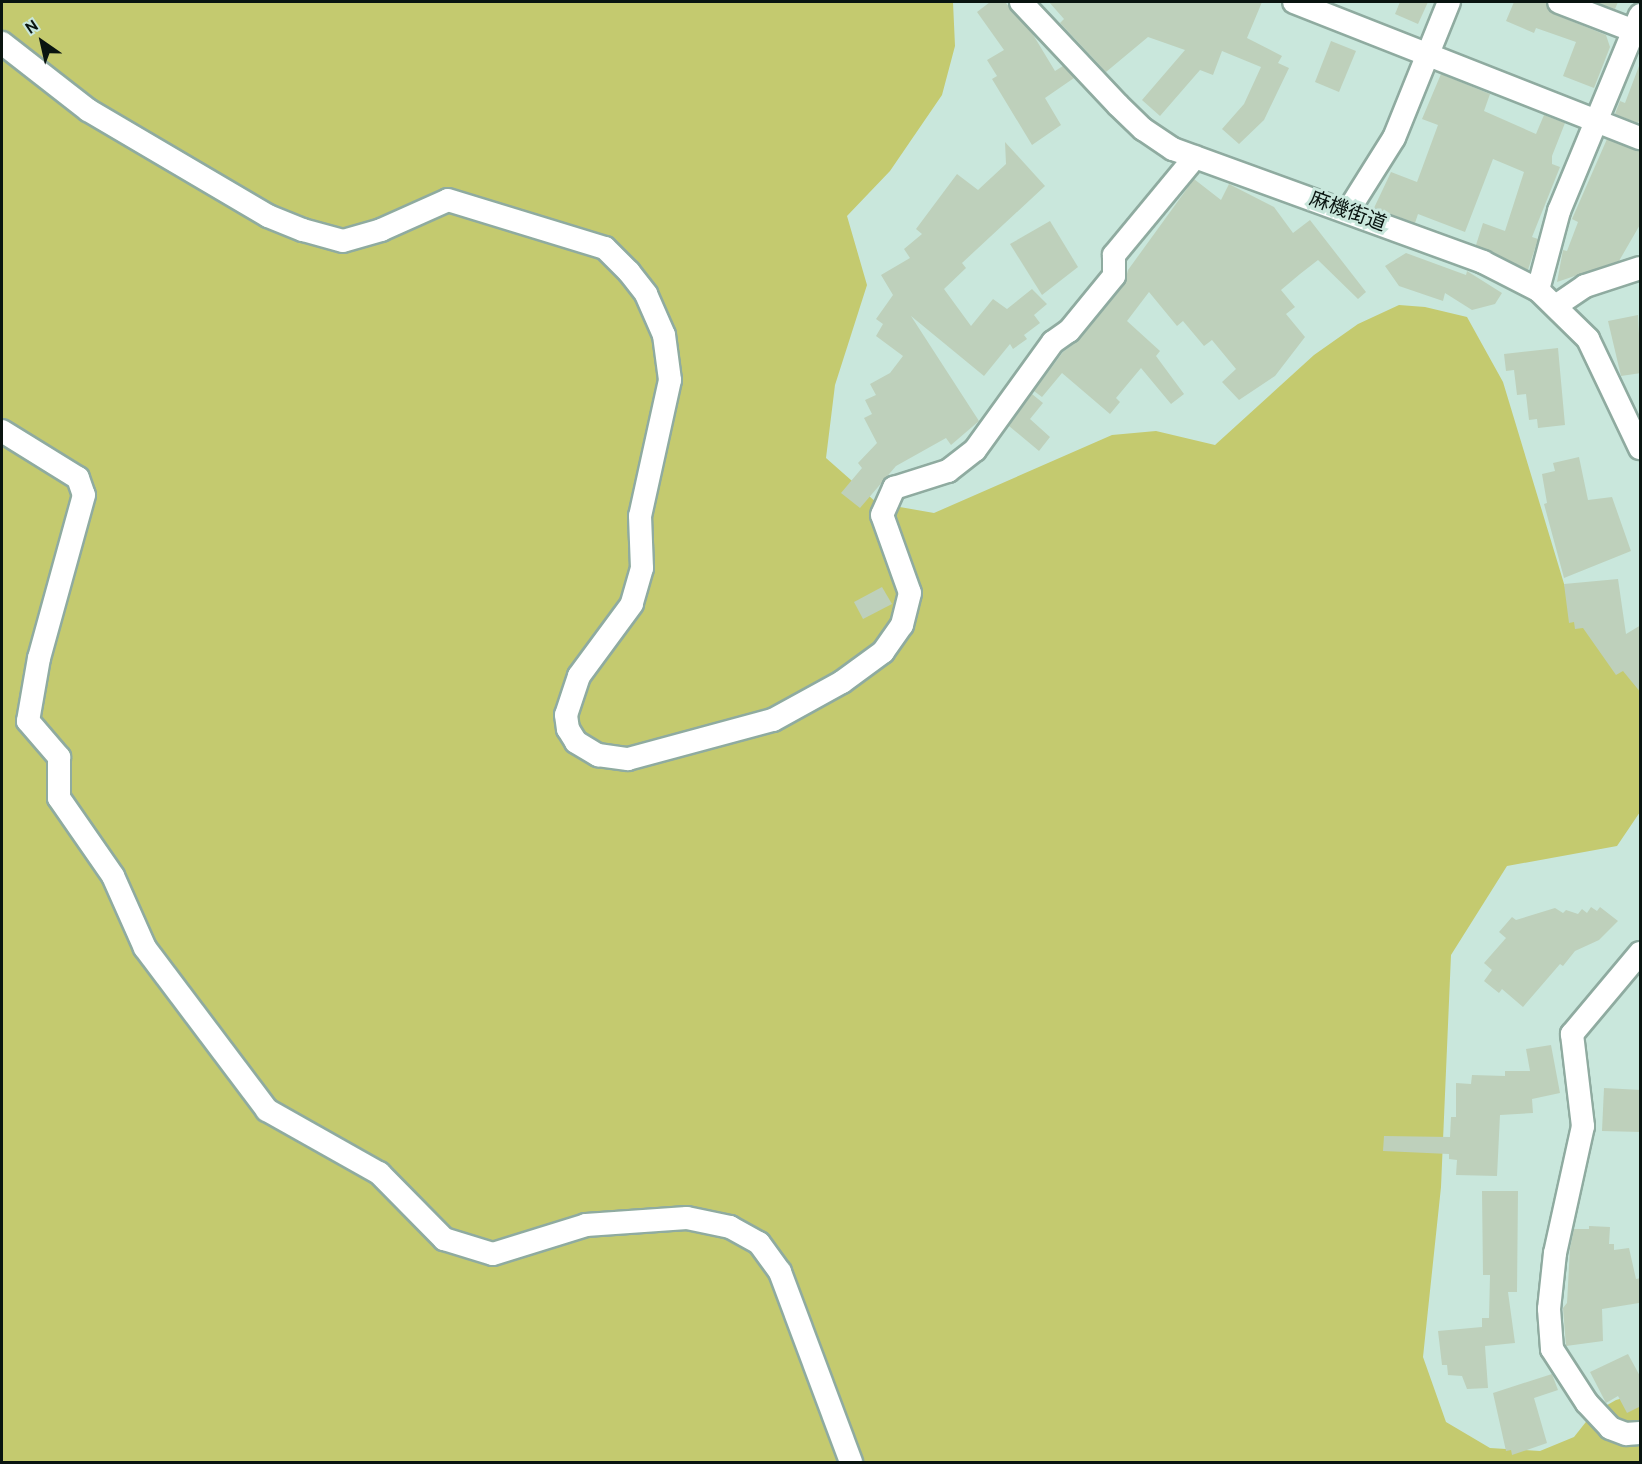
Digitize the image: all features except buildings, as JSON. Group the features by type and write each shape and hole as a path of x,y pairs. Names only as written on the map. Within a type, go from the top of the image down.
{"street":[{"name":"麻機街道","path":"1021,2 1089,77 1143,129 1173,149 1483,262 1538,290 1557,305 1588,339 1641,448"},
{"path":"1294,2 1641,138"},
{"path":"1348,211 1394,138 1449,2"},
{"path":"1538,290 1559,212 1637,23 1559,2"},
{"path":"2,43 88,110 268,216 303,230 343,242 381,230 448,200 605,248 629,272 645,294 664,335 670,380 640,516 642,568 632,604 579,676 566,715 568,729 576,741 598,755 628,759 773,720 842,682 884,652 902,625 910,593 882,515 894,488 948,471 975,450 1053,342 1069,331 1114,276 1114,255 1195,157"},
{"path":"1557,305 1586,286 1641,268"},
{"path":"2,431 78,478 84,495 39,658 28,722 59,757 59,798 113,876 145,948 267,1110 379,1173 444,1239 493,1254 586,1225 687,1218 730,1227 759,1243 780,1272 851,1462"},
{"path":"1641,953 1572,1034 1583,1126 1556,1253 1550,1309 1552,1348 1587,1403 1610,1428 1626,1434 1641,1433"}],"green space":[{"path":"2,2 953,2 955,46 942,95 890,171 847,216 867,285 835,385 826,458 877,503 934,513 1112,435 1156,431 1215,445 1314,355 1358,324 1399,305 1425,307 1467,317 1503,382 1565,587 1640,673 1640,812 1617,846 1507,866 1451,955 1441,1187 1423,1357 1446,1422 1490,1448 1540,1451 1574,1437 1593,1413 1616,1400 1640,1393 1640,1462 2,1462"}]}
